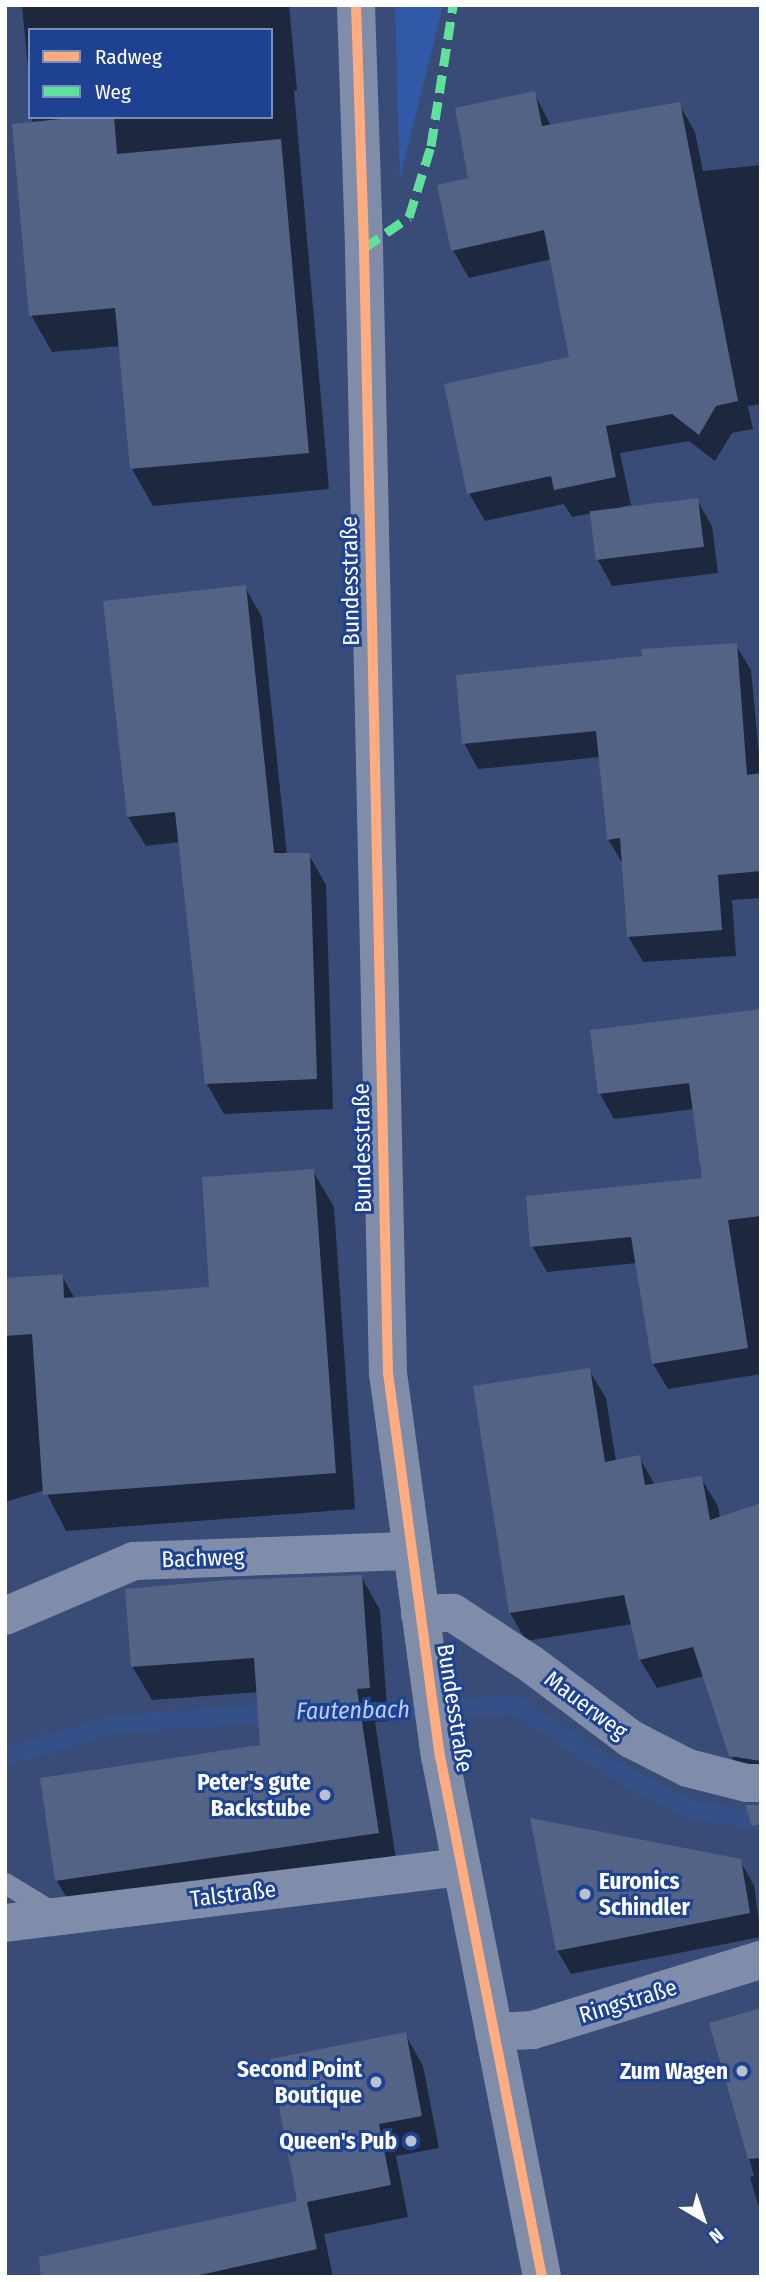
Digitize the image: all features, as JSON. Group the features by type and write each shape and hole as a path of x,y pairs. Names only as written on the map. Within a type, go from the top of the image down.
{"main road":[{"name":"Bundesstraße","path":"356,5 364,248 388,1373 440,1756 542,2277"}],"street":[{"name":"Bachweg","path":"5,1616 134,1561 412,1551"},
{"name":"Mauerweg","path":"420,1614 453,1613 531,1664 631,1739 688,1768 747,1783 761,1783"},
{"name":"Talstraße","path":"5,1923 462,1867"},
{"name":"Ringstraße","path":"494,2032 533,2030 761,1961"}],"lane":[{"path":"5,1883 58,1915"}],"shaded area":[{"path":"395,5 443,5 400,178"}],"building":[{"path":"535,91 542,126 680,102 738,401 716,406 699,435 672,414 606,426 616,477 554,490 551,476 467,494 444,384 569,357 544,230 451,251 437,185 468,178 455,108"},
{"path":"61,119 114,119 117,154 281,139 309,453 130,469 115,308 29,316 12,124"},
{"path":"698,498 704,547 596,560 590,511"},
{"path":"246,585 274,853 310,853 317,1079 205,1084 175,812 127,817 103,601"},
{"path":"737,643 747,775 761,773 761,871 718,875 722,930 627,937 620,838 607,840 596,731 462,744 456,675 642,656 641,649"},
{"path":"761,1009 761,1216 728,1220 748,1348 652,1364 631,1237 530,1247 526,1196 702,1178 689,1083 598,1094 590,1030"},
{"path":"314,1169 336,1473 43,1495 32,1334 5,1336 5,1278 63,1274 64,1298 209,1287 202,1177"},
{"path":"590,1368 605,1462 640,1455 645,1485 702,1476 710,1520 761,1503 761,1761 729,1756 693,1647 639,1660 624,1595 509,1613 473,1386"},
{"path":"362,1575 370,1688 357,1689 379,1833 55,1881 40,1778 260,1745 254,1658 131,1667 125,1589 227,1580"},
{"path":"745,1805 761,1805 761,1824 752,1826"},
{"path":"530,1818 741,1859 750,1913 556,1951"},
{"name":"Zum Wagen","path":"761,2008 761,2158 748,2159 709,2023"},
{"path":"406,2032 422,2116 379,2124 391,2185 307,2202 317,2249 191,2277 41,2277 39,2257 297,2201 270,2059"}],"waterway":[{"name":"Fautenbach","path":"339,1713 516,1705 613,1769 687,1809 761,1821"},
{"name":"Fautenbach","path":"5,1757 112,1725 280,1712"}],"marked path":[{"path":"364,248 409,217 431,146 453,5"}],"cycle path":[{"path":"356,5 364,248 388,1373 440,1756 542,2277"}],"place":[{"name":"Peter's gute Backstube","path":"325,1795"},
{"name":"Euronics Schindler","path":"585,1894"},
{"name":"Zum Wagen","path":"742,2071"},
{"name":"Second Point Boutique","path":"376,2082"},
{"name":"Queen's Pub","path":"411,2141"}]}
